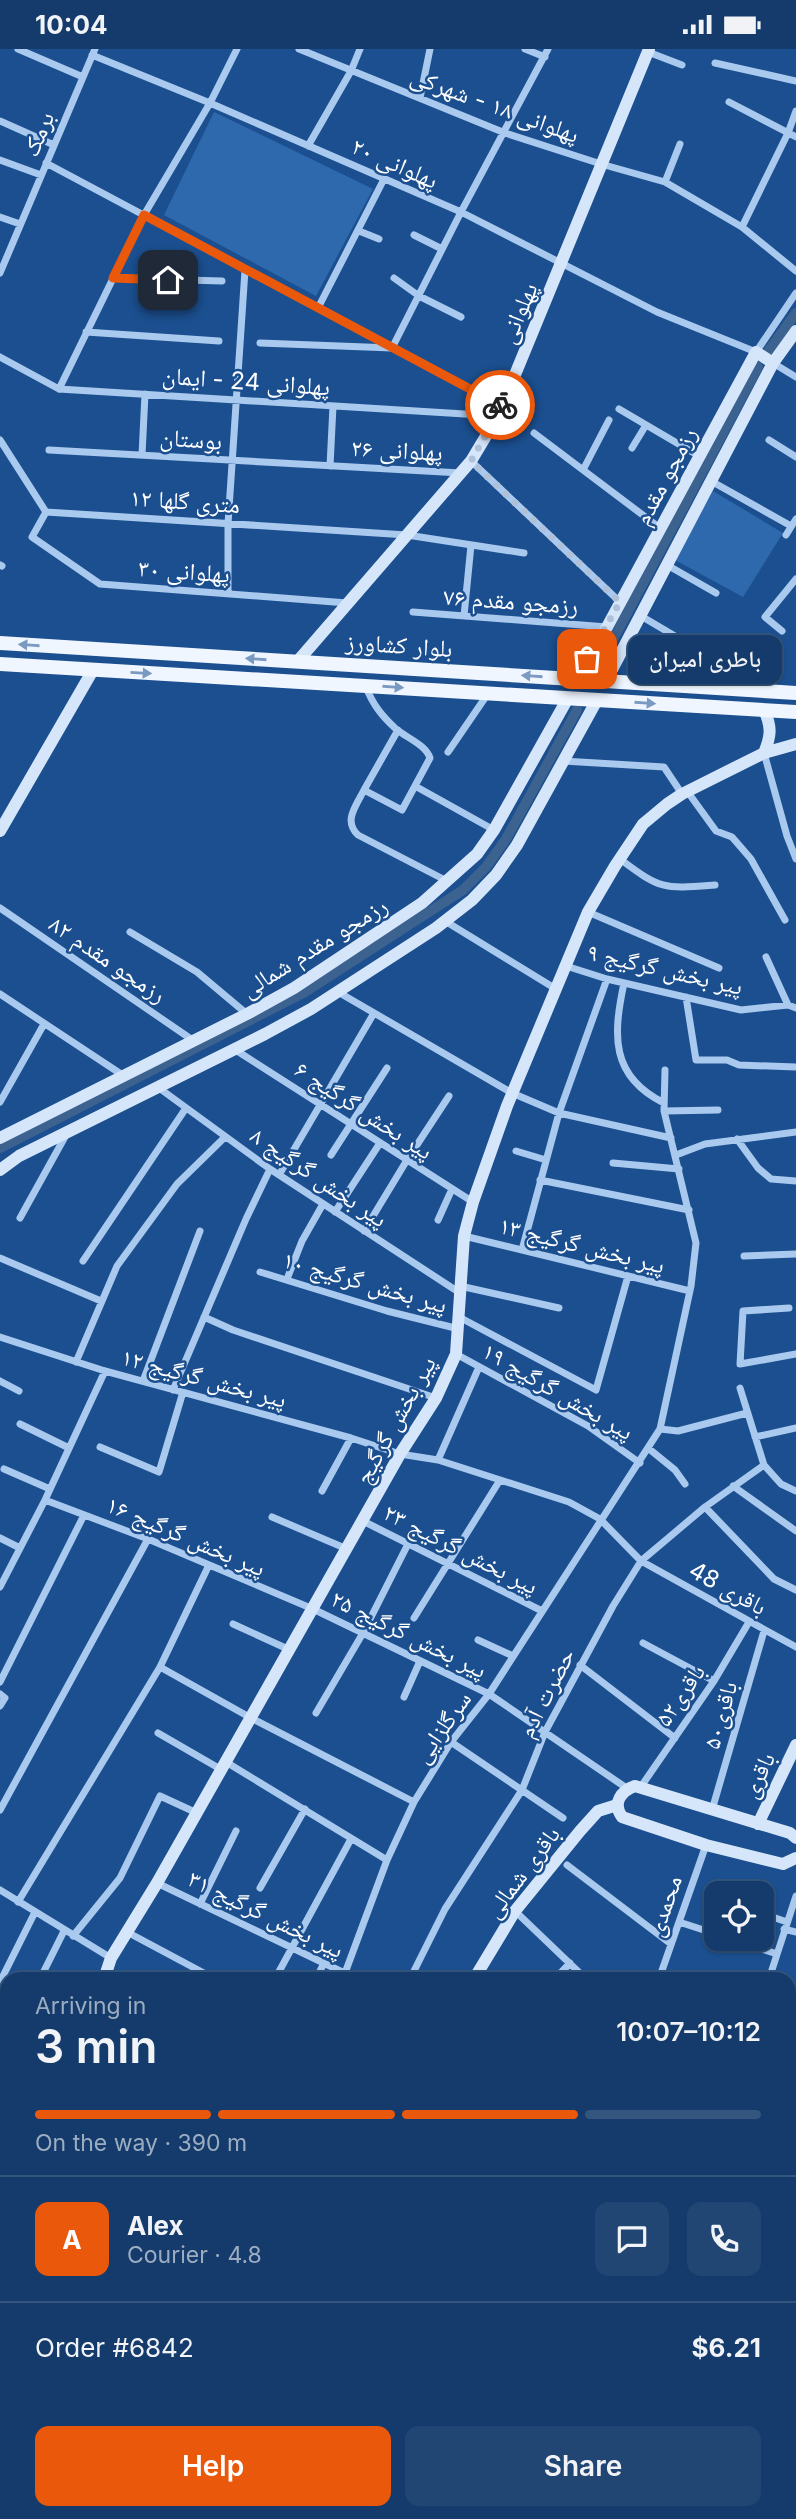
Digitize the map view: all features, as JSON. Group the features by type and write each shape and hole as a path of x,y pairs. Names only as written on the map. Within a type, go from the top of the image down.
{"main road":[{"name":"بلوار کشاورز","path":"0,643 796,693"},
{"name":"بلوار کشاورز","path":"0,664 796,712"},
{"path":"488,693 490,674"}],"street":[{"path":"18,49 83,76"},
{"path":"59,389 144,215 210,103 237,49"},
{"name":"پهلوانی ۱۸ - شهرکی","path":"299,49 310,51 351,71 505,133 665,182 742,227 796,271"},
{"path":"308,146 351,71 360,49"},
{"path":"420,99 430,49"},
{"path":"525,49 544,57"},
{"path":"393,348 461,212 548,49"},
{"path":"648,50 682,65"},
{"name":"پهلوانی","path":"297,661 471,461 500,411 648,50"},
{"name":"برمک","path":"0,272 93,52"},
{"name":"پهلوانی ۲۰","path":"93,52 461,212 561,265 657,311 756,352"},
{"path":"715,63 796,81"},
{"path":"730,102 792,135"},
{"path":"742,227 792,135 796,111"},
{"path":"0,121 54,145"},
{"path":"665,182 680,144"},
{"path":"0,160 41,175"},
{"path":"46,163 393,348 500,411"},
{"path":"318,308 384,179"},
{"path":"0,218 20,225"},
{"path":"359,231 379,239"},
{"path":"414,235 442,249"},
{"path":"228,593 228,524 245,269"},
{"path":"113,278 222,281"},
{"path":"394,278 419,296 461,317"},
{"name":"رزمجو مقدم","path":"570,679 587,659 607,627 756,352 796,293"},
{"name":"رزمجو مقدم","path":"607,681 773,363 796,331"},
{"path":"86,332 219,341"},
{"path":"260,343 393,348"},
{"path":"756,352 796,377"},
{"name":"پهلوانی 24 - ایمان","path":"0,357 59,389 333,406 500,411"},
{"path":"142,455 145,394"},
{"path":"330,466 333,406"},
{"path":"619,409 699,456"},
{"path":"583,470 610,420"},
{"path":"632,448 646,425"},
{"path":"534,433 660,528"},
{"path":"769,440 796,457"},
{"path":"2,446 46,512"},
{"name":"بوستان","path":"49,450 330,466"},
{"path":"471,461 620,602"},
{"name":"پهلوانی ۲۶","path":"330,466 461,473"},
{"path":"711,481 794,522 786,535"},
{"name":"۱۲ متری گلها","path":"46,512 407,535 524,553"},
{"name":"پهلوانی ۳۰","path":"46,512 32,537 100,584 347,603"},
{"path":"464,616 471,545"},
{"path":"667,565 716,593"},
{"path":"782,631 765,617 796,579"},
{"name":"رزمجو مقدم ۷۶","path":"412,613 607,627"},
{"path":"641,616 690,645"},
{"path":"0,831 93,670"},
{"path":"364,790 402,810 430,758 428,752 398,730 374,706 366,685"},
{"path":"447,752 488,693"},
{"name":"رزمجو مقدم شمالی","path":"0,1138 294,988 422,903 477,854 494,830 568,698"},
{"path":"0,1170 19,1156 159,1088 311,1009 445,921 472,900 496,875 517,845 597,700"},
{"path":"765,711 770,722 771,737 764,753 796,859"},
{"path":"398,730 364,790 350,823 358,835 447,882"},
{"name":"پیر بخش گرگیج","path":"106,1972 111,1958 157,1883 400,1454 436,1398 456,1354 464,1236 473,1202 512,1093 588,912 643,824 685,792 764,753 796,744"},
{"path":"563,761 664,767 716,831 732,837 751,859 785,920"},
{"path":"415,786 494,830"},
{"path":"787,836 796,834"},
{"path":"620,859 657,885 672,888 715,885"},
{"name":"رزمجو مقدم ۸۲","path":"0,908 194,1041"},
{"path":"588,912 719,968"},
{"path":"445,921 556,989"},
{"path":"130,932 197,972 247,1014"},
{"path":"766,957 792,1006"},
{"name":"پیر بخش گرگیج ۹","path":"566,966 607,979 741,1010 792,1006"},
{"path":"522,1250 559,1113 607,979"},
{"path":"624,983 616,1020 616,1035 624,1064 634,1082 664,1107 718,1110"},
{"path":"338,992 512,1093 559,1113 671,1138"},
{"path":"0,994 124,1076"},
{"path":"686,997 696,1060 727,1060 739,1065 796,1067"},
{"path":"279,1175 374,1013"},
{"path":"1,1099 44,1024"},
{"name":"پیر بخش گرگیج ۶","path":"234,1049 473,1202"},
{"path":"331,1155 387,1068"},
{"path":"665,1070 664,1107 696,1243 690,1291 660,1429 678,1431 747,1413"},
{"name":"پیر بخش گرگیج ۸","path":"159,1088 270,1169 460,1289"},
{"path":"365,1231 449,1096"},
{"path":"83,1261 186,1108"},
{"path":"20,1218 68,1132"},
{"path":"676,1155 705,1144 796,1132"},
{"path":"76,1362 117,1266 177,1184 225,1137"},
{"path":"737,1139 758,1168 771,1179 796,1181"},
{"path":"335,1212 380,1143"},
{"path":"516,1151 546,1160"},
{"path":"612,1163 679,1169"},
{"path":"173,1390 270,1169"},
{"path":"540,1179 690,1210"},
{"path":"438,1220 452,1189"},
{"path":"286,1279 302,1241 323,1204"},
{"path":"143,1381 200,1231"},
{"name":"پیر بخش گرگیج ۱۳","path":"464,1236 690,1291"},
{"path":"744,1256 796,1254"},
{"path":"0,1258 101,1301"},
{"name":"پیر بخش گرگیج ۱۰","path":"260,1272 387,1311 460,1323 596,1390 628,1276"},
{"path":"460,1289 559,1308"},
{"path":"789,1308 743,1311 740,1364 796,1354"},
{"name":"پیر بخش گرگیج ۱۲","path":"204,1317 233,1330 436,1398"},
{"name":"پیر بخش گرگیج ۱۲","path":"1,1339 104,1371 351,1438 400,1454 438,1460 500,1480"},
{"name":"پیر بخش گرگیج ۱۹","path":"456,1354 587,1426 640,1463"},
{"path":"438,1460 479,1367"},
{"path":"0,1587 45,1500 104,1371"},
{"path":"0,1381 19,1391"},
{"path":"740,1388 764,1465 781,1484 796,1491"},
{"path":"100,1447 159,1472 183,1392"},
{"path":"20,1424 69,1448"},
{"path":"755,1437 796,1428"},
{"name":"سرگلزایی","path":"345,1972 387,1860 414,1803 452,1742 489,1694 660,1429"},
{"path":"322,1491 351,1438"},
{"path":"648,1448 674,1470 685,1484"},
{"name":"حضرت آدم","path":"413,1972 444,1909 522,1790 545,1732 580,1665 641,1561 705,1507 764,1465"},
{"path":"4,1469 50,1489"},
{"path":"414,1618 500,1480"},
{"name":"باقری 48","path":"500,1480 569,1501 600,1519 641,1561 796,1647"},
{"path":"733,1486 796,1531"},
{"name":"پیر بخش گرگیج ۱۶","path":"45,1500 148,1539 208,1567 313,1609"},
{"path":"705,1507 774,1579 796,1590"},
{"path":"0,1682 84,1515"},
{"path":"272,1517 347,1549"},
{"name":"پیر بخش گرگیج ۲۳","path":"363,1521 542,1611"},
{"path":"0,1538 20,1548"},
{"path":"0,1810 148,1539"},
{"path":"316,1713 363,1633 408,1544"},
{"path":"18,1902 160,1667 208,1567"},
{"name":"پیر بخش گرگیج ۲۵","path":"313,1609 489,1694 634,1788"},
{"name":"باقری۵۲","path":"634,1788 675,1738 714,1681 749,1622"},
{"path":"233,1624 290,1650"},
{"name":"باقری۵۰","path":"712,1810 764,1631"},
{"path":"478,1640 513,1656"},
{"path":"643,1643 714,1681"},
{"path":"404,1697 420,1661"},
{"path":"580,1665 675,1738"},
{"path":"160,1667 414,1803"},
{"path":"0,1694 5,1698 0,1706"},
{"path":"158,1733 305,1809 387,1860"},
{"path":"452,1742 563,1818"},
{"name":"باقری","path":"758,1824 792,1764 796,1745"},
{"path":"796,1838 790,1833 634,1788 621,1795 617,1805 622,1817 706,1845 790,1865 796,1858"},
{"path":"73,1936 120,1878 160,1796 197,1813"},
{"name":"باقری شمالی","path":"478,1972 515,1912 598,1811 617,1805"},
{"path":"260,1888 305,1809"},
{"path":"200,1903 236,1831"},
{"path":"279,1972 351,1839"},
{"name":"محمدی","path":"661,1972 706,1845"},
{"path":"567,1865 671,1944"},
{"name":"پیر بخش گرگیج ۳۱","path":"157,1883 343,1972"},
{"path":"0,1891 111,1958"},
{"path":"771,1972 796,1896"},
{"path":"5,1972 34,1912"},
{"path":"515,1912 579,1972"},
{"path":"774,1919 796,1932"},
{"path":"679,1922 704,1930"},
{"path":"44,1972 64,1931"},
{"path":"127,1932 202,1972"},
{"path":"767,1951 776,1954"},
{"path":"320,1972 324,1963"},
{"path":"562,1972 570,1963"}],"shaded area":[{"path":"214,112 373,189 316,296 164,215"},
{"path":"713,491 783,533 743,597 675,560"}],"waterway":[{"path":"769,350 796,313"},
{"path":"598,668 758,367"},
{"path":"0,1148 305,992 463,890 486,867 506,839 577,710"}],"way so far":[{"path":"500,405 502,406 498,416 471,461 620,602 587,659"}],"place":[{"name":"باطری امیران","path":"587,659"}],"route":[{"path":"168,280 113,278 144,215 500,405"}]}
